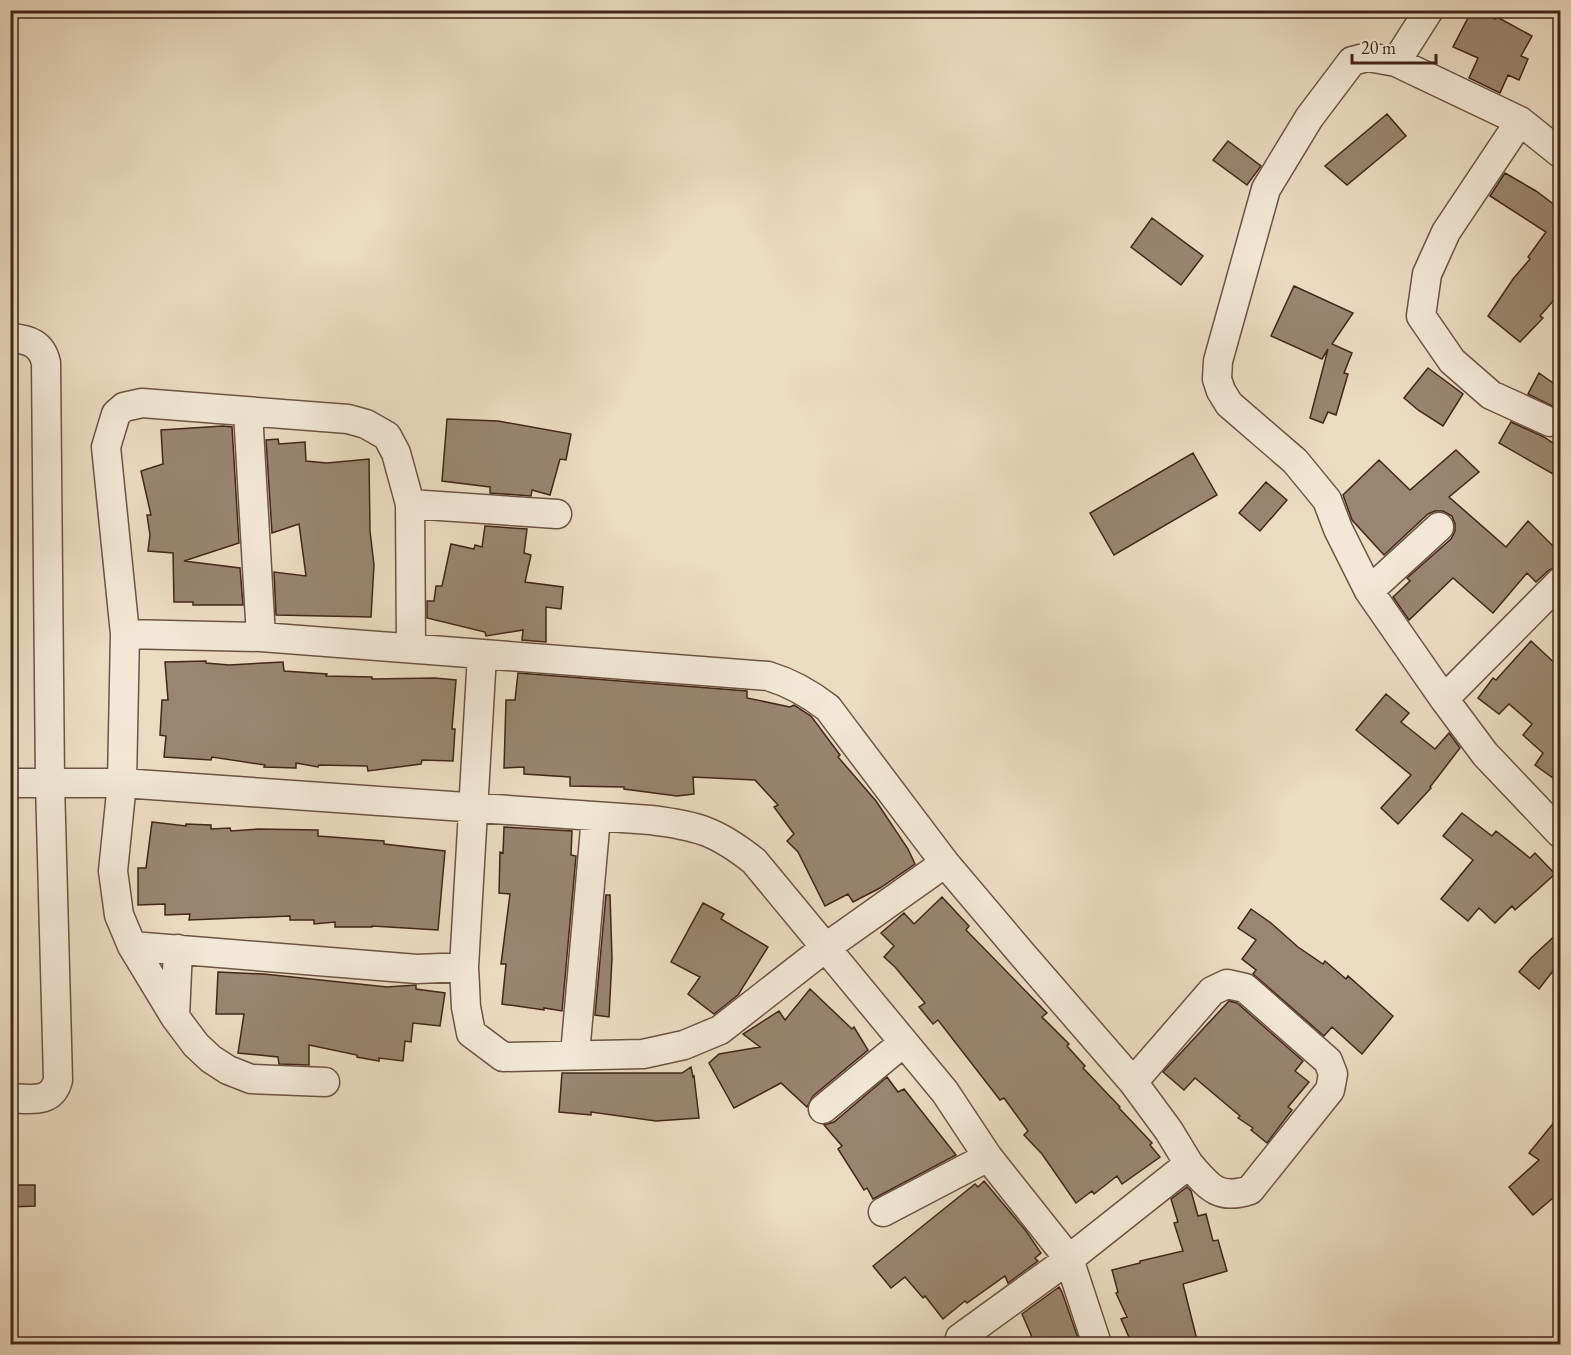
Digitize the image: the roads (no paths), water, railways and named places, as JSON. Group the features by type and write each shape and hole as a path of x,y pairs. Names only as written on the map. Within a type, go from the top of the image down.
{"street":[{"path":"1396,62 1429,10"},
{"path":"1560,153 1520,122 1396,62 1368,57 1352,61 1309,118 1266,189 1218,361 1217,379 1229,404 1295,461 1327,500 1338,529 1369,591 1444,699 1485,754 1560,833"},
{"path":"1520,122 1446,232 1427,274 1421,316 1452,361 1491,395 1550,422"},
{"path":"10,338 23,339 36,344 44,354 46,363 58,1080 53,1091 43,1099 10,1098"},
{"path":"325,1082 251,1079 228,1070 211,1059 196,1045 175,1017 132,946 118,915 113,871 125,634 106,447 116,414 124,407 142,403 348,419 366,424 387,436 396,453 410,504 411,648"},
{"path":"248,412 261,637"},
{"path":"410,504 556,514"},
{"path":"1369,591 1439,527"},
{"path":"1444,699 1560,582"},
{"path":"125,634 261,637 768,676 789,682 809,693 828,708 945,863 1133,1082 1189,1164 1208,1186 1218,1191 1239,1193 1250,1190 1330,1090 1333,1074 1328,1061 1245,988 1227,984 1212,991 1133,1082"},
{"path":"482,654 464,968 466,1007 471,1034 503,1057 643,1054 684,1045 720,1030 825,948 945,863"},
{"path":"10,783 116,783 675,823 703,829 729,842 753,861 945,1092 988,1157 1069,1259 1097,1344"},
{"path":"574,1054 596,817"},
{"path":"132,946 417,969 464,968"},
{"path":"175,1017 178,950"},
{"path":"823,1110 903,1043"},
{"path":"883,1212 988,1157"},
{"path":"960,1338 1069,1259 1189,1164"}]}
